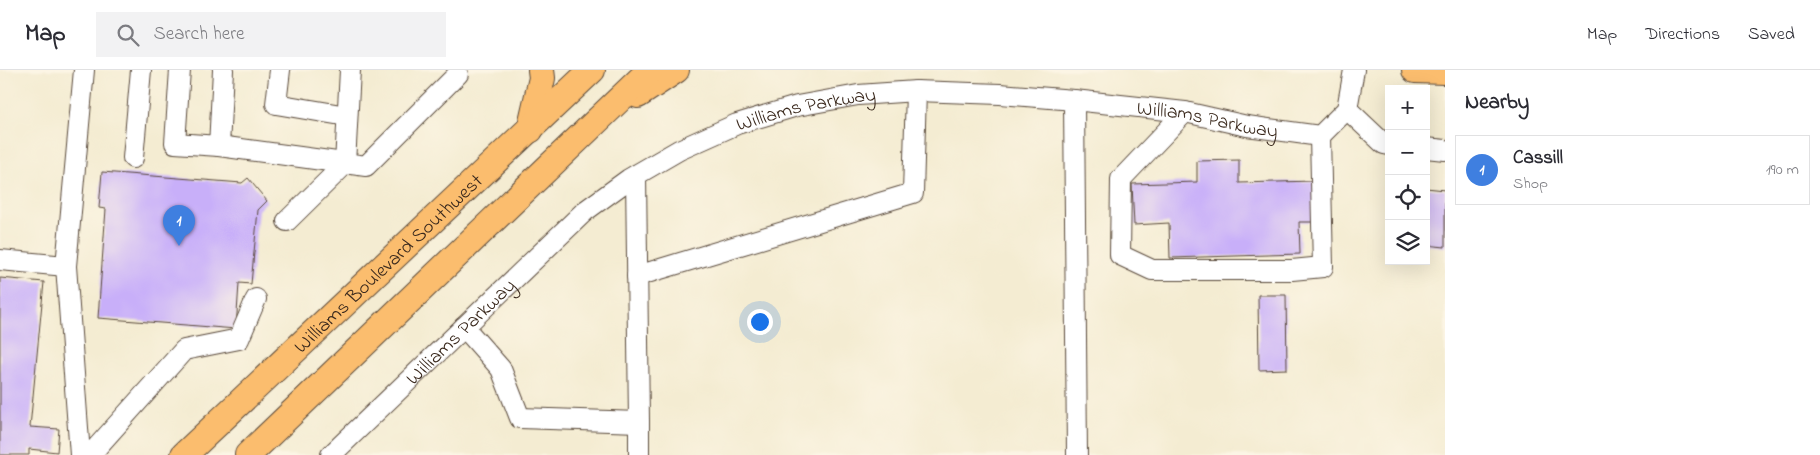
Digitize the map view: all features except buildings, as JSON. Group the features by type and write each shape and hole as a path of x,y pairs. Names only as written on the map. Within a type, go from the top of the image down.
{"main road":[{"path":"530,130 542,78 541,70"},
{"name":"Williams Boulevard Southwest","path":"184,455 592,70"},
{"name":"Williams Boulevard Southwest","path":"248,455 650,70"},
{"path":"588,130 676,70"},
{"path":"1415,70 1445,71"}],"street":[{"path":"80,455 66,266 84,70"},
{"path":"133,158 141,70"},
{"path":"180,70 175,143 219,146 366,166 458,74"},
{"path":"219,146 223,70"},
{"path":"280,70 276,104 347,116"},
{"path":"287,221 345,164 350,70"},
{"path":"1185,112 1121,179 1120,255 1152,270 1292,270 1323,267 1320,136 1348,109 1354,70"},
{"path":"637,276 913,193 916,90"},
{"name":"Williams Parkway","path":"331,455 585,210 636,175 678,150 737,124 798,106 858,95 916,90 1074,100 1185,112 1247,126 1320,136"},
{"path":"1074,100 1077,455"},
{"path":"1348,109 1385,144"},
{"path":"1430,148 1445,150"},
{"path":"636,175 639,455"},
{"path":"0,260 66,266"},
{"path":"90,455 184,350 239,339 256,299"},
{"path":"464,327 501,369 520,418 639,422"}],"place":[{"name":"Cassill","path":"179,246"}]}
